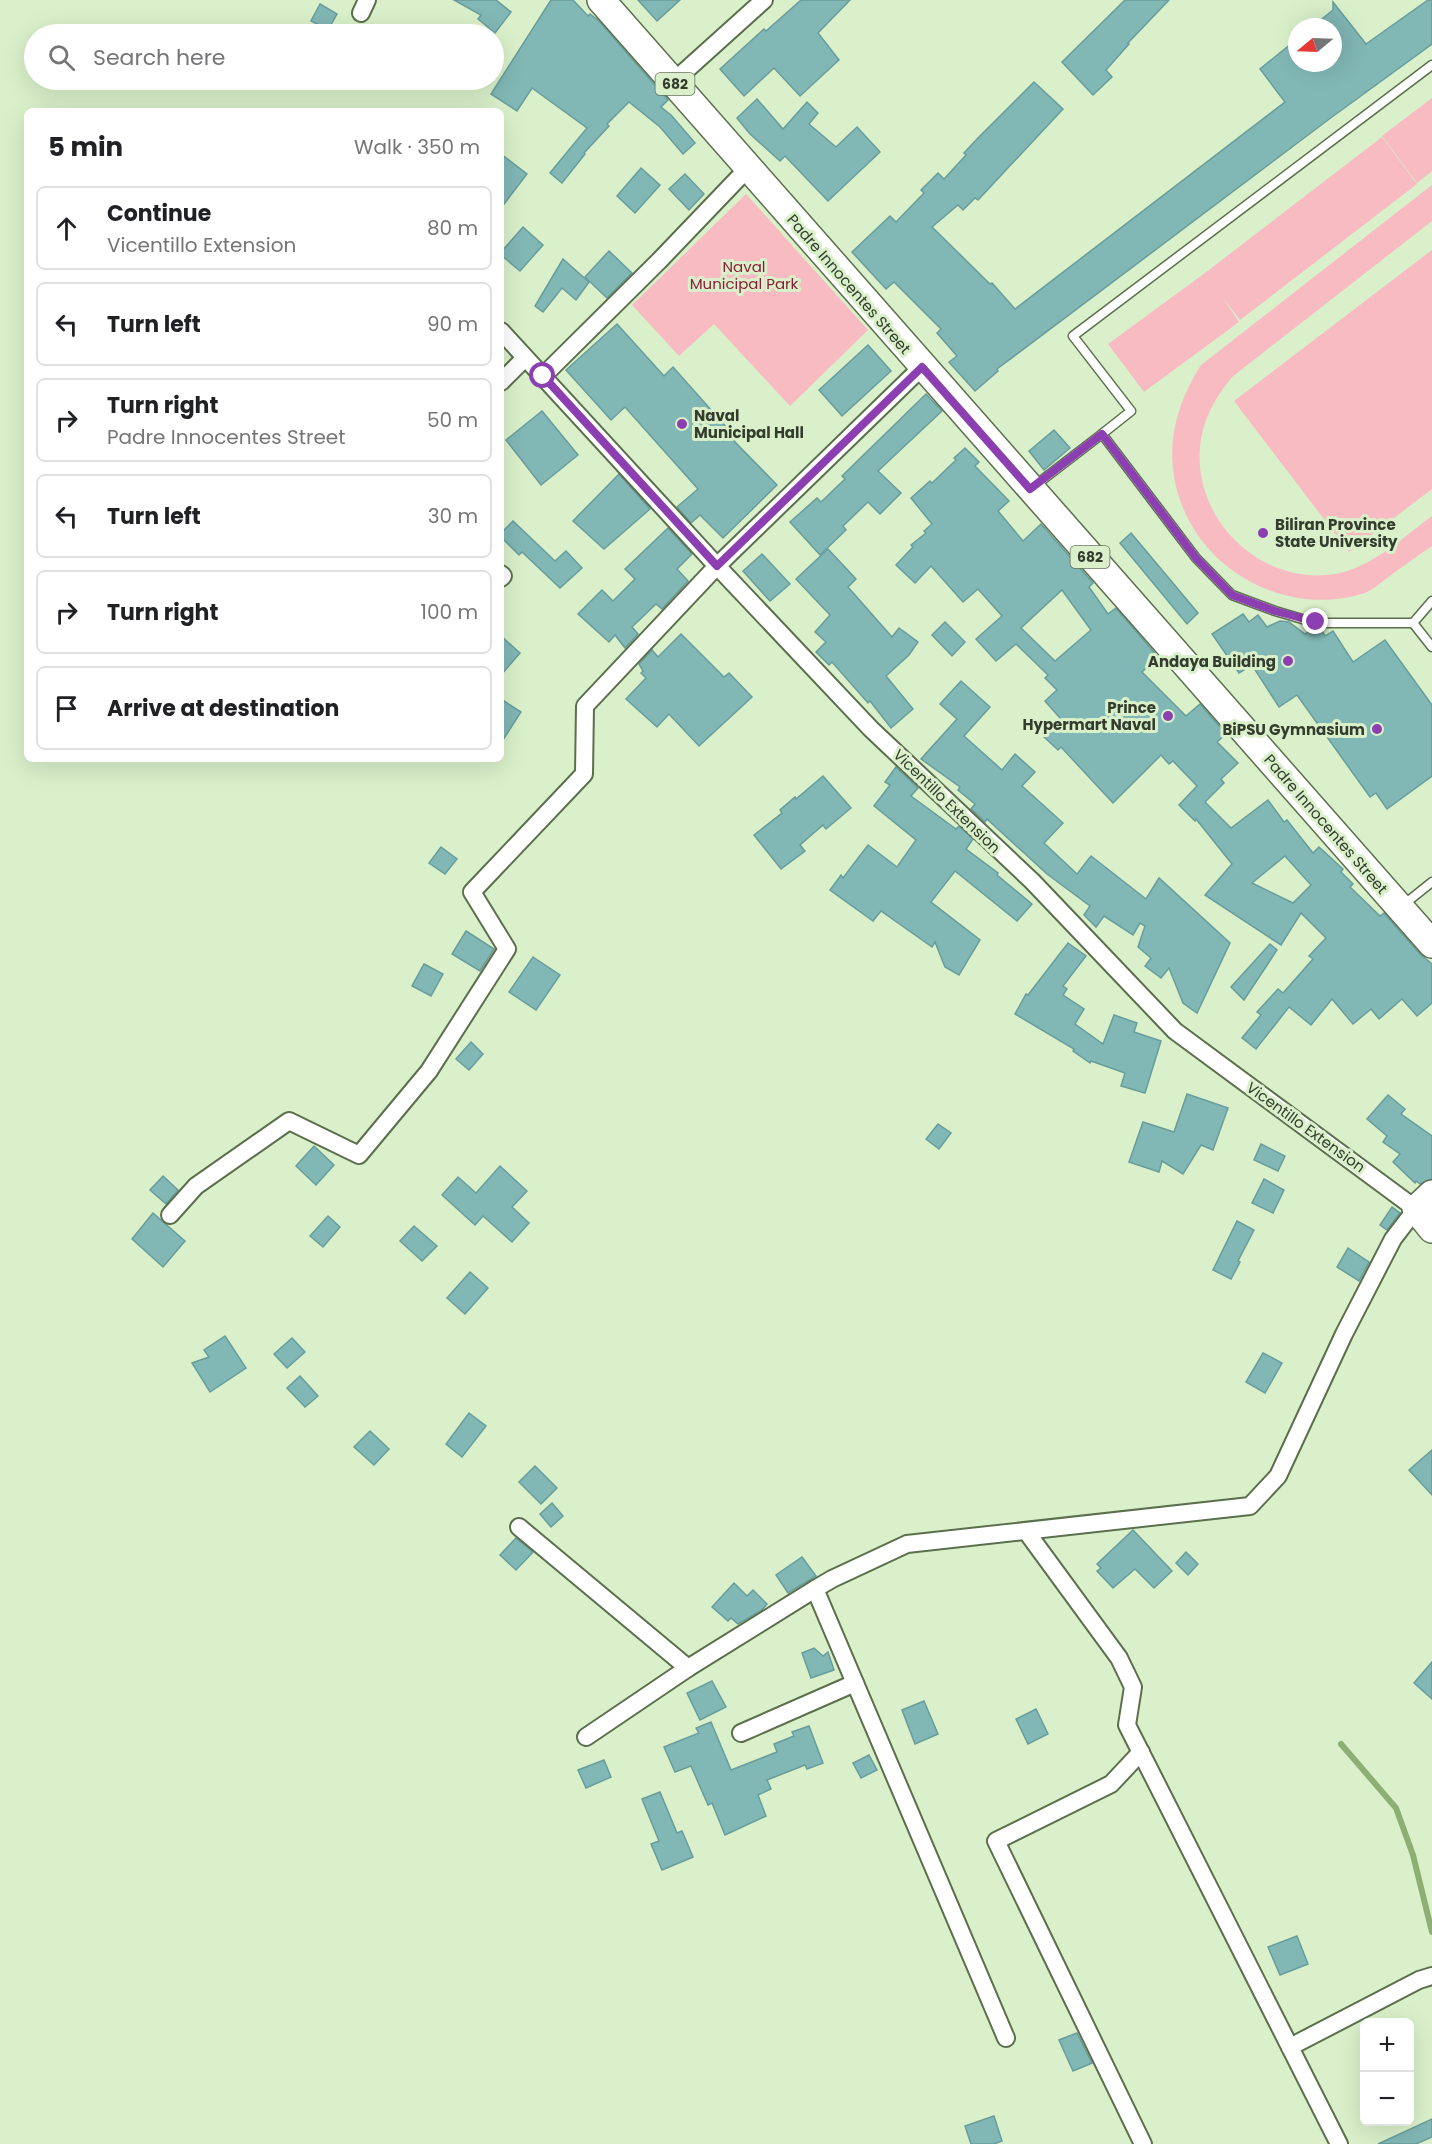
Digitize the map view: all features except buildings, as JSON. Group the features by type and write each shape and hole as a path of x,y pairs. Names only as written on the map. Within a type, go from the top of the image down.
{"main road":[{"name":"Padre Innocentes Street","path":"601,0 1432,944"}],"street":[{"path":"673,82 764,0"},
{"path":"543,376 660,261 748,168"},
{"name":"Vicentillo Extension","path":"504,334 871,729 1032,881 1175,1031 1427,1211"},
{"path":"504,378 525,358"},
{"path":"170,1215 196,1186 289,1121 359,1155 429,1071 507,950 472,892 584,774 585,706 717,566 922,367"},
{"path":"585,1737 688,1668 815,1589 907,1544 1250,1506 1278,1476 1344,1334 1393,1239 1427,1211"},
{"path":"519,1527 688,1668"},
{"path":"1026,1531 1119,1659 1133,1687 1127,1725 1339,2144"},
{"path":"815,1589 1006,2038"},
{"path":"741,1733 855,1683"},
{"path":"1141,1752 1111,1784 996,1841 1143,2144"},
{"path":"1290,2047 1419,1980 1432,1976"}],"lane":[{"path":"1030,489 1131,411 1072,336 1432,65"},
{"path":"1102,434 1196,558 1232,595 1275,611 1316,622 1413,622 1432,601"},
{"path":"1413,622 1432,647"},
{"path":"1400,908 1432,882"}],"green space":[{"path":"1432,98 1432,171 1417,183 1382,136"},
{"path":"1382,137 1417,184 1240,320 1223,298 1239,322 1144,392 1108,344 1205,273"},
{"path":"1432,185 1432,221 1232,377 1211,409 1200,446 1201,473 1208,499 1220,522 1237,542 1258,558 1282,569 1308,575 1335,574 1349,570 1386,551 1432,516 1432,546 1365,593 1332,599 1300,598 1269,590 1240,576 1215,556 1195,531 1181,502 1172,455 1175,428 1182,402 1201,365"},
{"name":"Naval Municipal Park","path":"746,194 868,330 790,406 714,324 679,356 632,305"},
{"path":"1432,250 1432,489 1349,552 1234,401"}],"waterway":[{"path":"1341,1744 1396,1808 1413,1855 1432,1932"}],"place":[{"name":"Naval Municipal Hall","path":"682,424"},
{"name":"Biliran Province State University","path":"1263,533"},
{"name":"Andaya Building","path":"1288,661"},
{"name":"Prince Hypermart Naval","path":"1168,716"},
{"name":"BiPSU Gymnasium","path":"1377,729"}],"route":[{"path":"543,376 717,566 922,367 1030,489 1102,434 1196,558 1232,595 1275,611 1316,622"}]}
